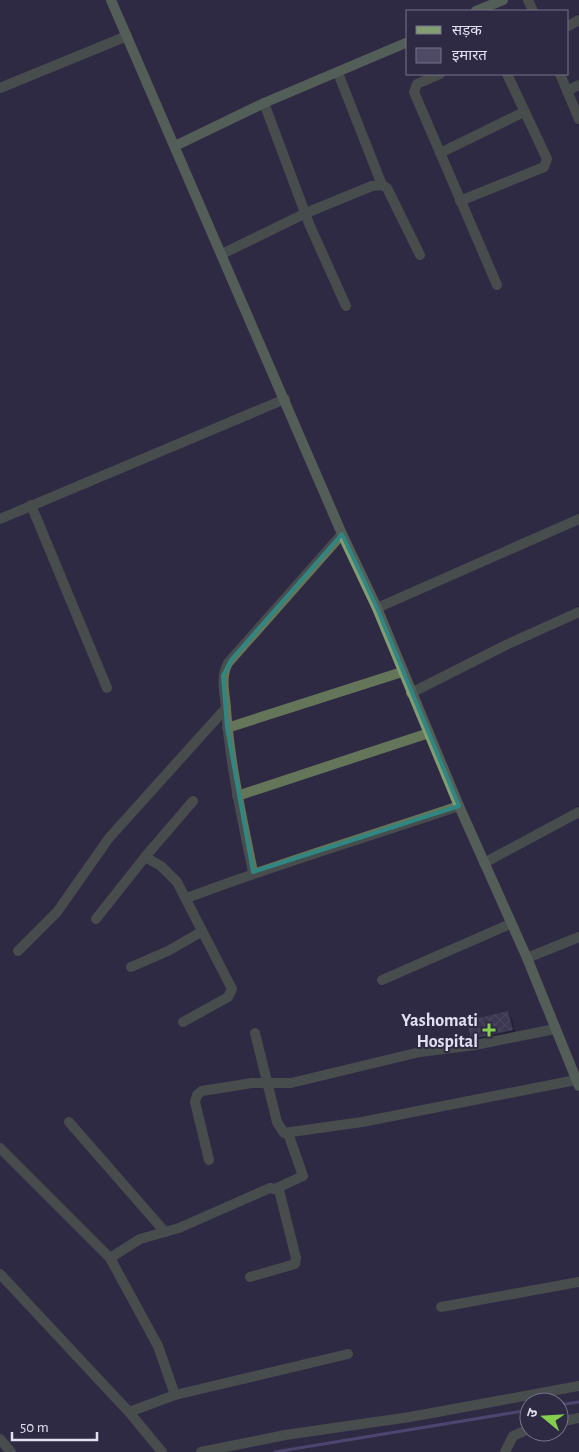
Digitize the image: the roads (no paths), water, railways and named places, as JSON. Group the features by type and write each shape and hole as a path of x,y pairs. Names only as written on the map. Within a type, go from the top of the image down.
{"main road":[{"path":"111,0 342,534 378,608 402,672 510,924 527,958 578,1083"},
{"path":"481,10 503,0"},
{"path":"175,146 264,103 406,43"}],"street":[{"path":"0,88 127,36"},
{"path":"338,72 382,185 387,188 420,255"},
{"path":"438,75 417,84 414,89 497,285"},
{"path":"460,201 545,164 547,159 507,75"},
{"path":"560,75 579,119"},
{"path":"567,91 579,85"},
{"path":"264,103 306,213 346,306"},
{"path":"440,153 524,112"},
{"path":"222,254 306,213 372,186 382,185"},
{"path":"0,519 285,399"},
{"path":"31,505 107,688"},
{"path":"378,608 579,519"},
{"path":"254,872 237,796 227,728 223,676 228,664 342,534"},
{"path":"412,693 506,645 579,612"},
{"path":"227,728 402,672"},
{"path":"18,951 57,912 109,838 226,708"},
{"path":"237,796 429,733"},
{"path":"96,919 144,857 193,801"},
{"path":"186,898 254,872 354,842 459,806"},
{"path":"484,864 579,812"},
{"path":"144,857 169,873 186,898 201,932 231,985 232,992 228,997 182,1022"},
{"path":"382,980 510,924"},
{"path":"131,967 168,951 201,932"},
{"path":"527,958 579,937"},
{"path":"209,1160 197,1111 197,1095 202,1092 252,1083 291,1083 420,1052 475,1045 555,1028"},
{"path":"255,1033 277,1122 281,1131 288,1133 362,1122 578,1083"},
{"path":"69,1122 165,1232"},
{"path":"110,1258 134,1242 165,1232 303,1176 288,1133"},
{"path":"0,1148 110,1258 158,1346 175,1396"},
{"path":"250,1277 295,1264 291,1239 277,1188"},
{"path":"2,1281 129,1412 162,1452"},
{"path":"441,1307 579,1282"},
{"path":"129,1412 175,1396 348,1354"},
{"path":"201,1452 285,1435 410,1417 579,1386"},
{"path":"505,1452 513,1436 519,1433"},
{"path":"0,1439 11,1452"}],"waterway":[{"path":"569,1404 579,1402"},
{"path":"275,1452 519,1412"}],"place":[{"name":"Yashomati Hospital","path":"489,1030"}]}
